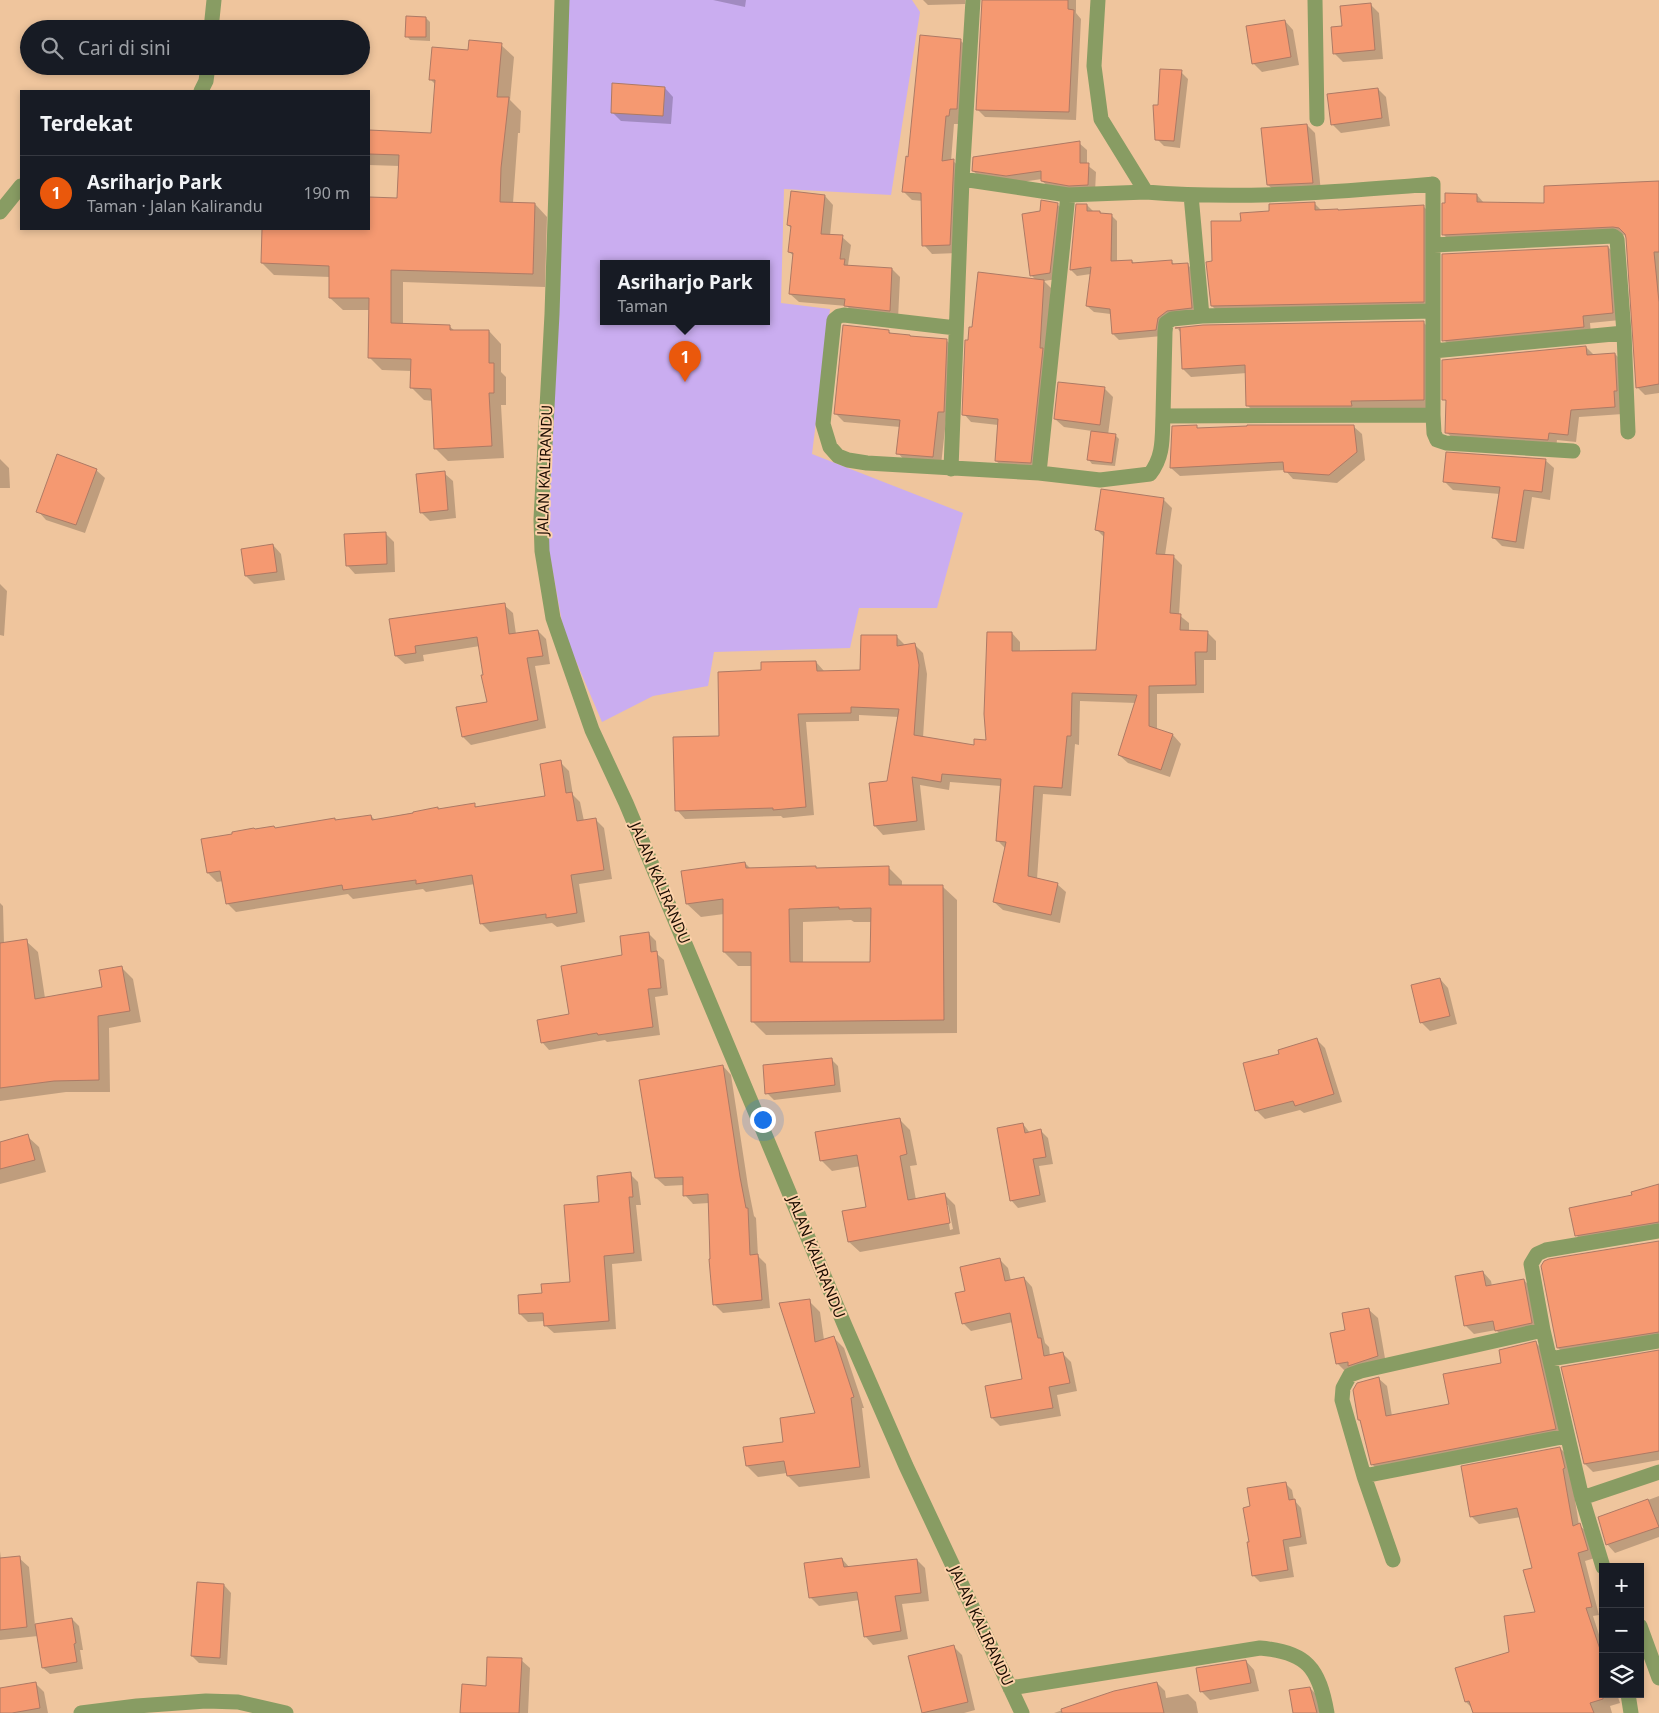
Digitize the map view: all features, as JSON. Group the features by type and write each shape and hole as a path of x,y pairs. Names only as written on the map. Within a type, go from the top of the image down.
{"street":[{"path":"212,20 214,0"},
{"name":"JALAN KALIRANDU","path":"562,0 552,314 540,519 542,551 553,618 592,730 630,812 845,1326 906,1466 1022,1713"},
{"path":"951,469 962,179 973,0"},
{"path":"1098,0 1094,66 1101,119 1146,192"},
{"path":"1315,0 1317,119"},
{"path":"202,90 207,75"},
{"path":"962,179 1068,195 1146,192 1190,195 1316,194 1433,184 1433,415 1434,433 1437,440 1573,451"},
{"path":"0,212 20,187"},
{"path":"1039,473 1068,195"},
{"path":"1190,195 1202,316"},
{"path":"1434,245 1613,236 1617,239 1624,333 1628,432"},
{"path":"956,328 861,317 839,316 834,320 823,424 830,447 838,456 848,460 867,463 1039,473 1100,480 1150,474 1158,465 1161,453 1166,323 1172,319 1202,316 1433,311"},
{"path":"1433,351 1624,333"},
{"path":"1163,416 1433,415"},
{"path":"1602,1563 1582,1498 1567,1436 1543,1330 1531,1264 1537,1254 1546,1250 1659,1231"},
{"path":"1392,1560 1364,1476 1342,1400 1343,1388 1350,1375 1543,1330"},
{"path":"1550,1359 1659,1341"},
{"path":"1364,1476 1567,1436"},
{"path":"1582,1498 1659,1472"},
{"path":"1644,1637 1659,1678"},
{"path":"1010,1688 1260,1648 1282,1650 1303,1660 1316,1675 1324,1695 1327,1713"},
{"path":"1629,1698 1631,1713"},
{"path":"81,1713 137,1706 172,1708 206,1701 238,1702 286,1713"}],"shaded area":[{"path":"564,0 912,0 920,12 891,195 784,189 781,303 830,309 812,454 963,513 937,608 859,608 850,648 714,652 708,686 653,696 602,722 564,633 543,519"}],"building":[{"path":"982,0 1068,0 1068,9 1074,10 1069,112 976,110"},
{"path":"1371,3 1375,50 1333,54 1331,27 1342,26 1340,6"},
{"path":"406,16 426,17 426,37 405,37"},
{"path":"1285,20 1291,57 1252,64 1246,26"},
{"path":"920,35 961,39 957,109 950,109 949,116 946,116 942,161 954,159 950,245 922,246 921,193 902,192 906,156 908,157"},
{"path":"469,40 502,43 497,97 509,97 501,168 500,202 535,203 533,274 391,270 391,323 450,325 450,330 489,330 489,363 494,363 494,393 489,393 492,446 434,449 431,389 410,388 411,359 368,358 369,298 329,298 329,266 261,263 262,230 370,230 370,197 397,198 399,155 370,154 370,130 431,133 435,80 429,80 432,47 468,50"},
{"path":"1160,69 1182,70 1174,141 1155,140 1153,105 1158,105"},
{"path":"612,83 665,87 663,116 611,113"},
{"path":"1378,88 1382,118 1331,125 1327,94"},
{"path":"1307,124 1313,183 1267,185 1261,128"},
{"path":"1080,141 1080,163 1089,163 1088,185 1069,186 1041,181 1041,171 1006,176 972,171 973,157"},
{"path":"1659,181 1659,252 1654,252 1659,302 1659,384 1636,388 1626,238 1619,228 1442,235 1442,203 1445,203 1445,193 1477,194 1477,202 1544,203 1544,186"},
{"path":"791,191 825,195 821,234 843,235 840,259 845,259 844,265 892,268 890,311 844,306 845,299 789,294 793,253 788,252 791,226 787,225"},
{"path":"1041,200 1058,203 1050,273 1030,276 1022,214 1040,211"},
{"path":"1315,202 1315,210 1424,205 1424,302 1211,306 1206,262 1212,261 1211,221 1241,221 1240,213 1269,211 1269,204"},
{"path":"1076,204 1087,204 1087,211 1100,211 1100,213 1112,214 1111,261 1132,260 1132,263 1172,260 1172,264 1188,263 1192,308 1167,311 1158,318 1156,330 1112,334 1110,309 1086,306 1091,267 1070,270"},
{"path":"1608,246 1613,313 1583,316 1584,327 1442,341 1442,254"},
{"path":"978,272 1044,280 1040,348 1043,348 1031,463 995,461 998,419 962,415 965,340 968,340 969,327 972,327"},
{"path":"1424,321 1424,400 1351,401 1352,406 1246,406 1245,365 1182,369 1180,328 1175,328 1203,325"},
{"path":"843,325 889,330 889,333 910,336 947,339 944,412 938,412 933,457 896,454 900,420 834,414"},
{"path":"1586,346 1587,355 1615,353 1617,391 1614,391 1615,407 1571,410 1568,435 1549,433 1548,440 1445,433 1446,400 1442,400 1442,360"},
{"path":"1058,382 1105,387 1100,425 1054,419"},
{"path":"1197,425 1197,428 1247,425 1354,425 1357,452 1329,475 1284,472 1283,462 1170,468 1172,426"},
{"path":"1091,431 1116,434 1112,463 1087,460"},
{"path":"1446,452 1546,459 1542,492 1524,490 1516,542 1492,538 1500,487 1443,482"},
{"path":"57,454 97,469 76,525 36,512"},
{"path":"445,471 448,510 420,513 416,474"},
{"path":"1101,489 1164,498 1156,554 1174,555 1170,613 1181,614 1180,630 1208,631 1207,652 1195,652 1196,685 1149,686 1149,726 1173,734 1161,770 1118,755 1137,695 1072,693 1071,736 1067,736 1062,788 1034,786 1028,876 1058,883 1051,915 993,902 1006,842 996,841 1001,779 942,774 941,782 912,777 917,821 874,826 869,783 887,781 899,709 851,707 851,713 798,714 806,807 773,810 773,808 675,811 673,737 719,736 718,672 761,670 761,662 816,661 817,671 860,670 861,635 897,635 897,646 915,643 919,665 914,735 974,745 974,739 986,740 984,714 987,632 1012,632 1012,651 1096,650 1104,532 1095,530"},
{"path":"386,532 387,564 346,566 344,534"},
{"path":"273,544 277,572 245,576 241,549"},
{"path":"505,603 509,634 538,630 543,656 527,658 538,720 462,737 456,707 487,702 481,675 483,675 477,637 415,646 416,653 395,656 389,619"},
{"path":"561,760 566,793 572,792 577,821 596,818 604,870 571,875 577,913 546,918 546,914 480,924 472,875 416,884 416,880 343,890 342,885 226,904 220,871 207,873 201,839 254,828 274,826 275,828 335,818 335,820 371,815 372,820 438,807 438,809 475,803 475,807 545,796 540,764"},
{"path":"745,862 746,868 889,866 889,885 943,885 944,1020 751,1022 751,952 723,952 723,899 686,904 681,871","holes":["839,907 839,909 871,908 870,962 790,962 789,909"]},
{"path":"649,932 651,952 657,951 661,988 648,989 653,1027 598,1035 597,1033 541,1043 537,1020 569,1014 561,966 622,955 620,936"},
{"path":"27,939 35,999 102,987 99,970 122,966 130,1011 98,1016 99,1080 54,1081 0,1088 0,943"},
{"path":"1440,978 1450,1016 1420,1023 1411,985"},
{"path":"1317,1038 1334,1094 1295,1106 1293,1101 1255,1111 1243,1063 1279,1054 1278,1050"},
{"path":"832,1058 835,1085 765,1094 763,1065"},
{"path":"723,1065 740,1177 746,1208 748,1208 750,1255 758,1254 762,1300 713,1305 709,1259 708,1194 683,1196 683,1177 655,1178 639,1080"},
{"path":"900,1118 907,1154 900,1156 908,1200 945,1193 950,1223 848,1242 842,1211 866,1207 857,1155 820,1161 815,1132"},
{"path":"1023,1123 1025,1133 1041,1129 1046,1157 1033,1159 1040,1195 1010,1201 997,1128"},
{"path":"28,1134 35,1160 0,1169 0,1142"},
{"path":"631,1172 633,1197 629,1197 634,1253 604,1256 609,1321 544,1326 543,1313 519,1314 518,1295 542,1293 541,1284 570,1282 564,1205 599,1202 597,1176"},
{"path":"1659,1184 1659,1222 1575,1236 1569,1208 1632,1195 1631,1192"},
{"path":"1659,1241 1659,1332 1557,1348 1541,1266 1544,1261"},
{"path":"1000,1258 1005,1281 1024,1277 1038,1338 1041,1338 1044,1356 1063,1352 1070,1383 1049,1387 1053,1408 991,1418 985,1386 1022,1379 1010,1313 962,1324 955,1293 965,1291 960,1267"},
{"path":"1483,1271 1486,1286 1524,1279 1532,1323 1495,1331 1493,1321 1464,1326 1455,1276"},
{"path":"810,1299 815,1342 834,1336 854,1397 851,1398 860,1467 787,1476 784,1461 746,1466 743,1447 783,1442 780,1418 815,1413 779,1303"},
{"path":"1369,1308 1378,1356 1348,1366 1348,1362 1336,1364 1330,1333 1345,1330 1342,1313"},
{"path":"1536,1341 1556,1429 1371,1465 1360,1420 1358,1420 1353,1390 1357,1383 1379,1377 1386,1416 1449,1404 1443,1374 1501,1363 1499,1350"},
{"path":"1659,1350 1659,1451 1584,1464 1561,1367"},
{"path":"1560,1447 1565,1468 1563,1469 1573,1526 1580,1523 1588,1550 1578,1553 1592,1607 1586,1608 1599,1646 1599,1698 1603,1699 1590,1703 1594,1713 1473,1713 1469,1701 1465,1702 1455,1668 1509,1652 1504,1616 1535,1612 1523,1570 1532,1568 1517,1508 1470,1517 1461,1466"},
{"path":"1286,1482 1289,1500 1295,1499 1301,1537 1283,1540 1288,1570 1252,1576 1243,1508 1250,1506 1247,1488"},
{"path":"1648,1499 1659,1527 1606,1545 1598,1517"},
{"path":"20,1556 27,1627 0,1630 0,1558"},
{"path":"842,1558 844,1567 917,1559 921,1593 895,1596 901,1631 864,1637 857,1592 809,1598 804,1563"},
{"path":"197,1582 224,1584 220,1658 191,1656"},
{"path":"72,1618 77,1662 42,1668 35,1624"},
{"path":"954,1645 968,1702 922,1713 908,1656"},
{"path":"487,1657 522,1658 519,1713 460,1713 462,1684 486,1686"},
{"path":"1246,1660 1251,1683 1200,1692 1196,1668"},
{"path":"36,1682 40,1708 0,1713 0,1688"},
{"path":"1157,1682 1164,1713 1062,1713 1061,1709 1114,1691"},
{"path":"1310,1687 1317,1713 1293,1713 1289,1690"}],"place":[{"name":"Asriharjo Park","path":"685,382"}]}
